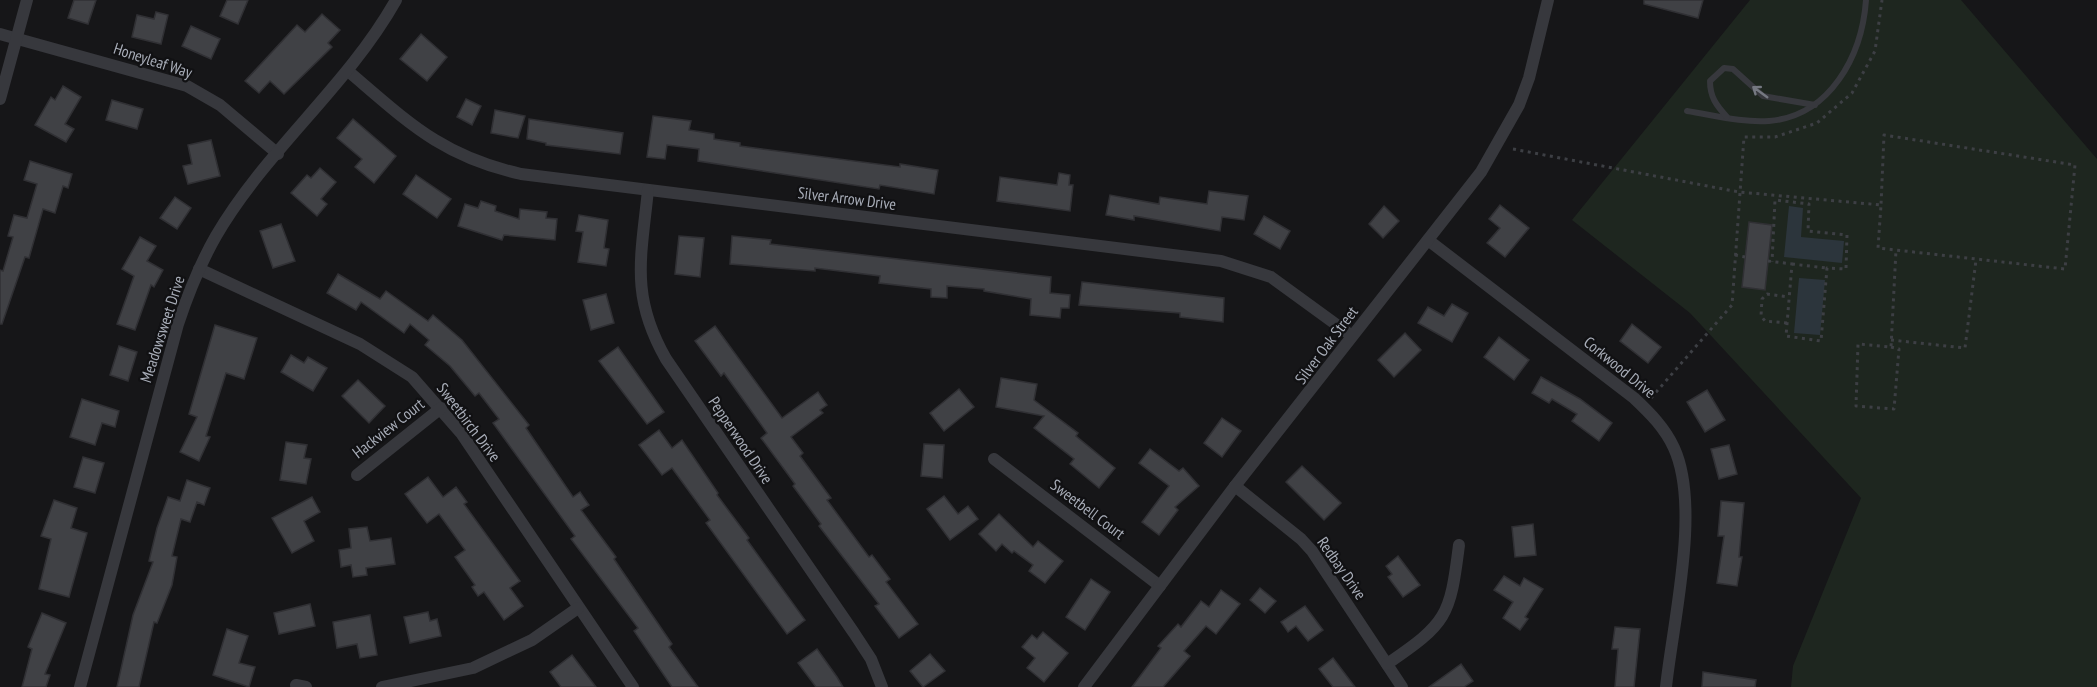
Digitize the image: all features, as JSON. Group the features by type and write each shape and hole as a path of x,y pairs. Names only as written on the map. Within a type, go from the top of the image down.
{"street":[{"path":"0,99 27,0"},
{"name":"Meadowsweet Drive","path":"80,687 178,324 199,269 217,235 278,153 348,71 396,0"},
{"name":"Silver Oak Street","path":"1084,687 1235,486 1319,382 1352,336 1481,172 1519,105 1529,78 1548,0"},
{"name":"Honeyleaf Way","path":"0,34 187,86 220,105 278,153"},
{"name":"Silver Arrow Drive","path":"348,71 420,132 467,159 521,174 1221,261 1271,277 1352,336"},
{"name":"Pepperwood Drive","path":"648,190 640,295 652,334 666,359 871,659 882,687"},
{"name":"Corkwood Drive","path":"1428,240 1643,406 1664,429 1681,466 1687,506 1666,687"},
{"name":"Sweetbirch Drive","path":"199,269 360,344 391,361 412,377 441,408 460,433 633,687"},
{"name":"Hackview Court","path":"357,475 441,408"},
{"name":"Sweetbell Court","path":"994,459 1160,586"},
{"name":"Redbay Drive","path":"1235,486 1301,539 1312,551 1402,687"},
{"path":"1387,664 1426,638 1437,626 1453,591 1459,545"},
{"path":"382,687 473,668 532,640 578,608"}],"lane":[{"path":"1687,111 1769,121 1798,115 1816,106 1852,61 1859,43 1866,0"},
{"path":"1728,117 1715,103 1710,92 1710,81 1724,68 1733,69 1763,96 1816,106"}],"path":[{"path":"1884,135 2076,165 2065,269 1878,248 1881,205 1884,135"},
{"path":"1513,149 1739,192 1881,205"},
{"path":"1643,406 1732,305 1739,192"},
{"path":"1775,200 1809,204 1808,231 1847,235 1846,269 1792,264 1770,261 1775,200"},
{"path":"1891,347 1896,250"},
{"path":"1736,255 1745,256"},
{"path":"1891,340 1965,348 1976,259"},
{"path":"1792,264 1786,336 1821,341 1827,268"},
{"path":"1787,323 1765,321 1761,316 1762,299 1767,294 1789,297"},
{"path":"1858,344 1891,347 1899,349 1894,409 1856,406 1858,344"}],"shaded area":[{"path":"1750,0 1961,0 2097,159 2097,687 1791,687 1793,666 1861,498 1690,313 1572,220"},
{"path":"1789,206 1803,208 1801,237 1844,241 1842,263 1784,257"},
{"path":"1799,278 1825,280 1820,335 1794,333"}],"building":[{"path":"74,0 96,0 88,24 68,18"},
{"path":"227,0 248,0 238,24 220,16"},
{"path":"1644,0 1703,0 1698,18 1644,4"},
{"path":"156,12 168,15 161,44 132,37 137,15 154,19"},
{"path":"322,14 340,30 328,43 332,47 284,94 270,81 259,93 245,81 297,25 305,32"},
{"path":"191,26 220,39 211,59 182,46"},
{"path":"421,34 447,57 427,81 400,59"},
{"path":"63,86 81,97 65,124 74,129 66,142 35,125 51,97 55,100"},
{"path":"466,99 481,106 472,125 457,117"},
{"path":"112,100 143,109 137,129 106,120"},
{"path":"495,110 525,116 518,138 491,133"},
{"path":"653,116 691,121 689,130 714,134 714,139 740,143 740,146 938,170 934,194 880,185 879,189 698,161 699,149 667,145 665,159 647,157"},
{"path":"353,119 396,156 374,183 355,167 362,159 337,138"},
{"path":"529,119 623,133 620,154 546,145 546,143 527,139"},
{"path":"211,140 220,176 188,184 183,166 192,164 188,145"},
{"path":"30,161 72,174 68,188 63,186 55,213 43,209 29,258 25,257 2,324 0,324 0,270 3,271 13,237 8,236 14,215 27,218 37,184 24,180"},
{"path":"320,168 336,182 321,199 327,204 317,216 291,193 307,175 311,178"},
{"path":"1059,173 1070,175 1069,185 1073,185 1070,211 997,201 1000,177 1057,185"},
{"path":"416,175 451,199 437,218 403,194"},
{"path":"1209,191 1248,196 1244,220 1222,217 1220,231 1134,216 1134,220 1106,215 1110,195 1159,204 1160,197 1207,204"},
{"path":"175,197 191,208 177,229 160,218"},
{"path":"481,201 496,206 495,211 519,219 520,209 547,212 546,218 557,219 555,240 504,235 502,240 458,226 465,204 478,208"},
{"path":"1500,205 1529,228 1505,257 1487,243 1500,228 1489,219"},
{"path":"1384,206 1399,221 1383,238 1369,224"},
{"path":"579,215 608,220 604,248 609,249 606,266 578,262 583,232 576,231"},
{"path":"1264,216 1290,231 1280,249 1254,234"},
{"path":"1749,222 1772,225 1765,290 1742,287"},
{"path":"281,224 295,261 273,268 260,231"},
{"path":"679,236 704,238 700,277 675,274"},
{"path":"732,236 771,240 770,244 1051,277 1050,293 1070,295 1069,308 1061,308 1060,318 1030,315 1031,299 984,291 984,289 947,286 947,298 931,297 931,289 879,283 880,276 815,268 815,271 730,264"},
{"path":"140,237 156,246 147,261 163,270 154,287 151,285 135,330 117,324 134,276 122,269"},
{"path":"338,274 380,299 386,291 428,321 433,315 462,340 529,425 526,428 573,497 580,492 589,505 581,510 616,557 614,559 672,644 669,647 698,687 672,687 634,631 638,628 571,539 575,536 493,423 499,419 479,393 475,396 450,366 425,345 429,340 410,324 404,333 361,302 356,310 327,293"},
{"path":"1082,282 1224,298 1223,322 1180,317 1180,313 1079,305"},
{"path":"606,294 614,323 591,330 583,300"},
{"path":"1452,304 1468,313 1452,342 1418,323 1428,307 1444,316"},
{"path":"1632,324 1661,347 1648,363 1620,341"},
{"path":"215,325 257,338 244,379 226,373 206,436 210,437 199,461 180,452 197,417 189,414"},
{"path":"715,326 782,418 818,392 827,405 820,410 823,413 791,437 803,453 800,456 831,498 827,500 869,557 872,555 890,579 886,582 918,624 899,638 875,606 879,604 819,526 821,524 793,486 795,484 761,438 767,433 724,373 721,376 695,341"},
{"path":"1405,333 1421,350 1394,377 1378,360"},
{"path":"1499,337 1529,360 1514,380 1484,357"},
{"path":"119,346 137,352 128,381 110,375"},
{"path":"618,347 664,412 647,424 599,361"},
{"path":"291,355 304,363 308,357 327,368 313,391 281,372"},
{"path":"1541,377 1580,399 1612,423 1599,441 1572,421 1577,414 1552,399 1549,403 1532,393"},
{"path":"1001,378 1037,384 1034,400 1078,433 1076,436 1115,468 1099,488 1070,464 1074,459 1034,428 1044,416 996,407"},
{"path":"358,380 385,406 369,423 342,396"},
{"path":"959,389 974,407 944,431 930,413"},
{"path":"1707,390 1725,420 1705,432 1687,402"},
{"path":"82,399 119,411 115,427 102,423 95,445 70,437"},
{"path":"1222,418 1241,431 1222,457 1204,443"},
{"path":"659,430 672,448 682,440 718,493 717,495 749,538 747,540 805,620 787,634 706,523 710,520 672,468 662,475 639,445"},
{"path":"286,442 307,445 304,458 311,459 306,484 280,480"},
{"path":"924,444 944,445 942,478 921,476"},
{"path":"1729,445 1737,474 1719,479 1711,449"},
{"path":"1150,449 1179,471 1183,468 1199,486 1175,507 1178,510 1159,535 1142,522 1169,486 1139,463"},
{"path":"83,457 104,463 95,493 74,487"},
{"path":"1302,466 1341,503 1324,520 1286,482"},
{"path":"428,477 443,497 456,487 467,502 464,504 520,581 510,588 523,606 504,620 484,592 478,596 472,587 475,585 455,557 465,550 439,514 427,523 405,494"},
{"path":"187,480 210,488 204,505 197,502 190,522 181,519 172,556 177,557 172,585 157,623 154,622 139,687 117,687 133,615 153,562 149,561 157,528 168,497 180,501"},
{"path":"944,496 958,514 968,506 978,519 950,540 927,509"},
{"path":"312,497 320,512 304,521 314,541 292,553 272,518"},
{"path":"54,500 77,508 71,528 87,533 69,597 39,589 51,539 41,536"},
{"path":"1721,501 1744,503 1739,557 1742,557 1737,586 1717,583 1724,536 1718,536"},
{"path":"999,514 1033,547 1038,541 1063,561 1045,583 1029,571 1033,565 1014,551 1012,553 1002,544 996,551 979,534"},
{"path":"1533,524 1536,555 1515,557 1512,527"},
{"path":"367,527 370,541 391,538 395,564 366,568 367,575 353,577 351,565 341,567 339,550 351,548 349,529"},
{"path":"1398,556 1420,585 1403,597 1388,577 1392,574 1386,566"},
{"path":"1504,576 1520,586 1524,578 1543,589 1525,617 1528,619 1520,630 1503,618 1513,602 1494,590"},
{"path":"1091,579 1110,592 1085,630 1066,617"},
{"path":"1260,588 1276,601 1265,613 1250,600"},
{"path":"1221,590 1240,604 1216,634 1206,626 1184,651 1190,656 1163,687 1132,687 1161,648 1158,646 1178,624 1181,627 1201,601 1209,607"},
{"path":"310,604 315,626 279,634 274,613"},
{"path":"1305,606 1323,630 1308,641 1296,626 1288,632 1281,622"},
{"path":"428,612 430,621 437,619 441,636 410,643 404,617"},
{"path":"42,613 66,623 45,674 50,675 46,687 22,687 32,649 28,647"},
{"path":"370,615 377,655 360,658 357,644 337,648 333,622"},
{"path":"1615,627 1640,629 1634,687 1615,687 1618,649 1612,649"},
{"path":"227,629 248,636 239,663 255,667 249,687 213,675"},
{"path":"1043,632 1068,653 1044,682 1027,668 1035,658 1022,647 1032,635 1037,639"},
{"path":"817,649 843,687 816,687 798,663"},
{"path":"930,654 945,671 923,687 910,671"},
{"path":"572,655 596,687 561,687 550,672"},
{"path":"1333,658 1355,687 1333,687 1319,669"},
{"path":"1461,664 1473,681 1464,687 1429,687"},
{"path":"1703,672 1756,680 1755,687 1702,687"}]}
